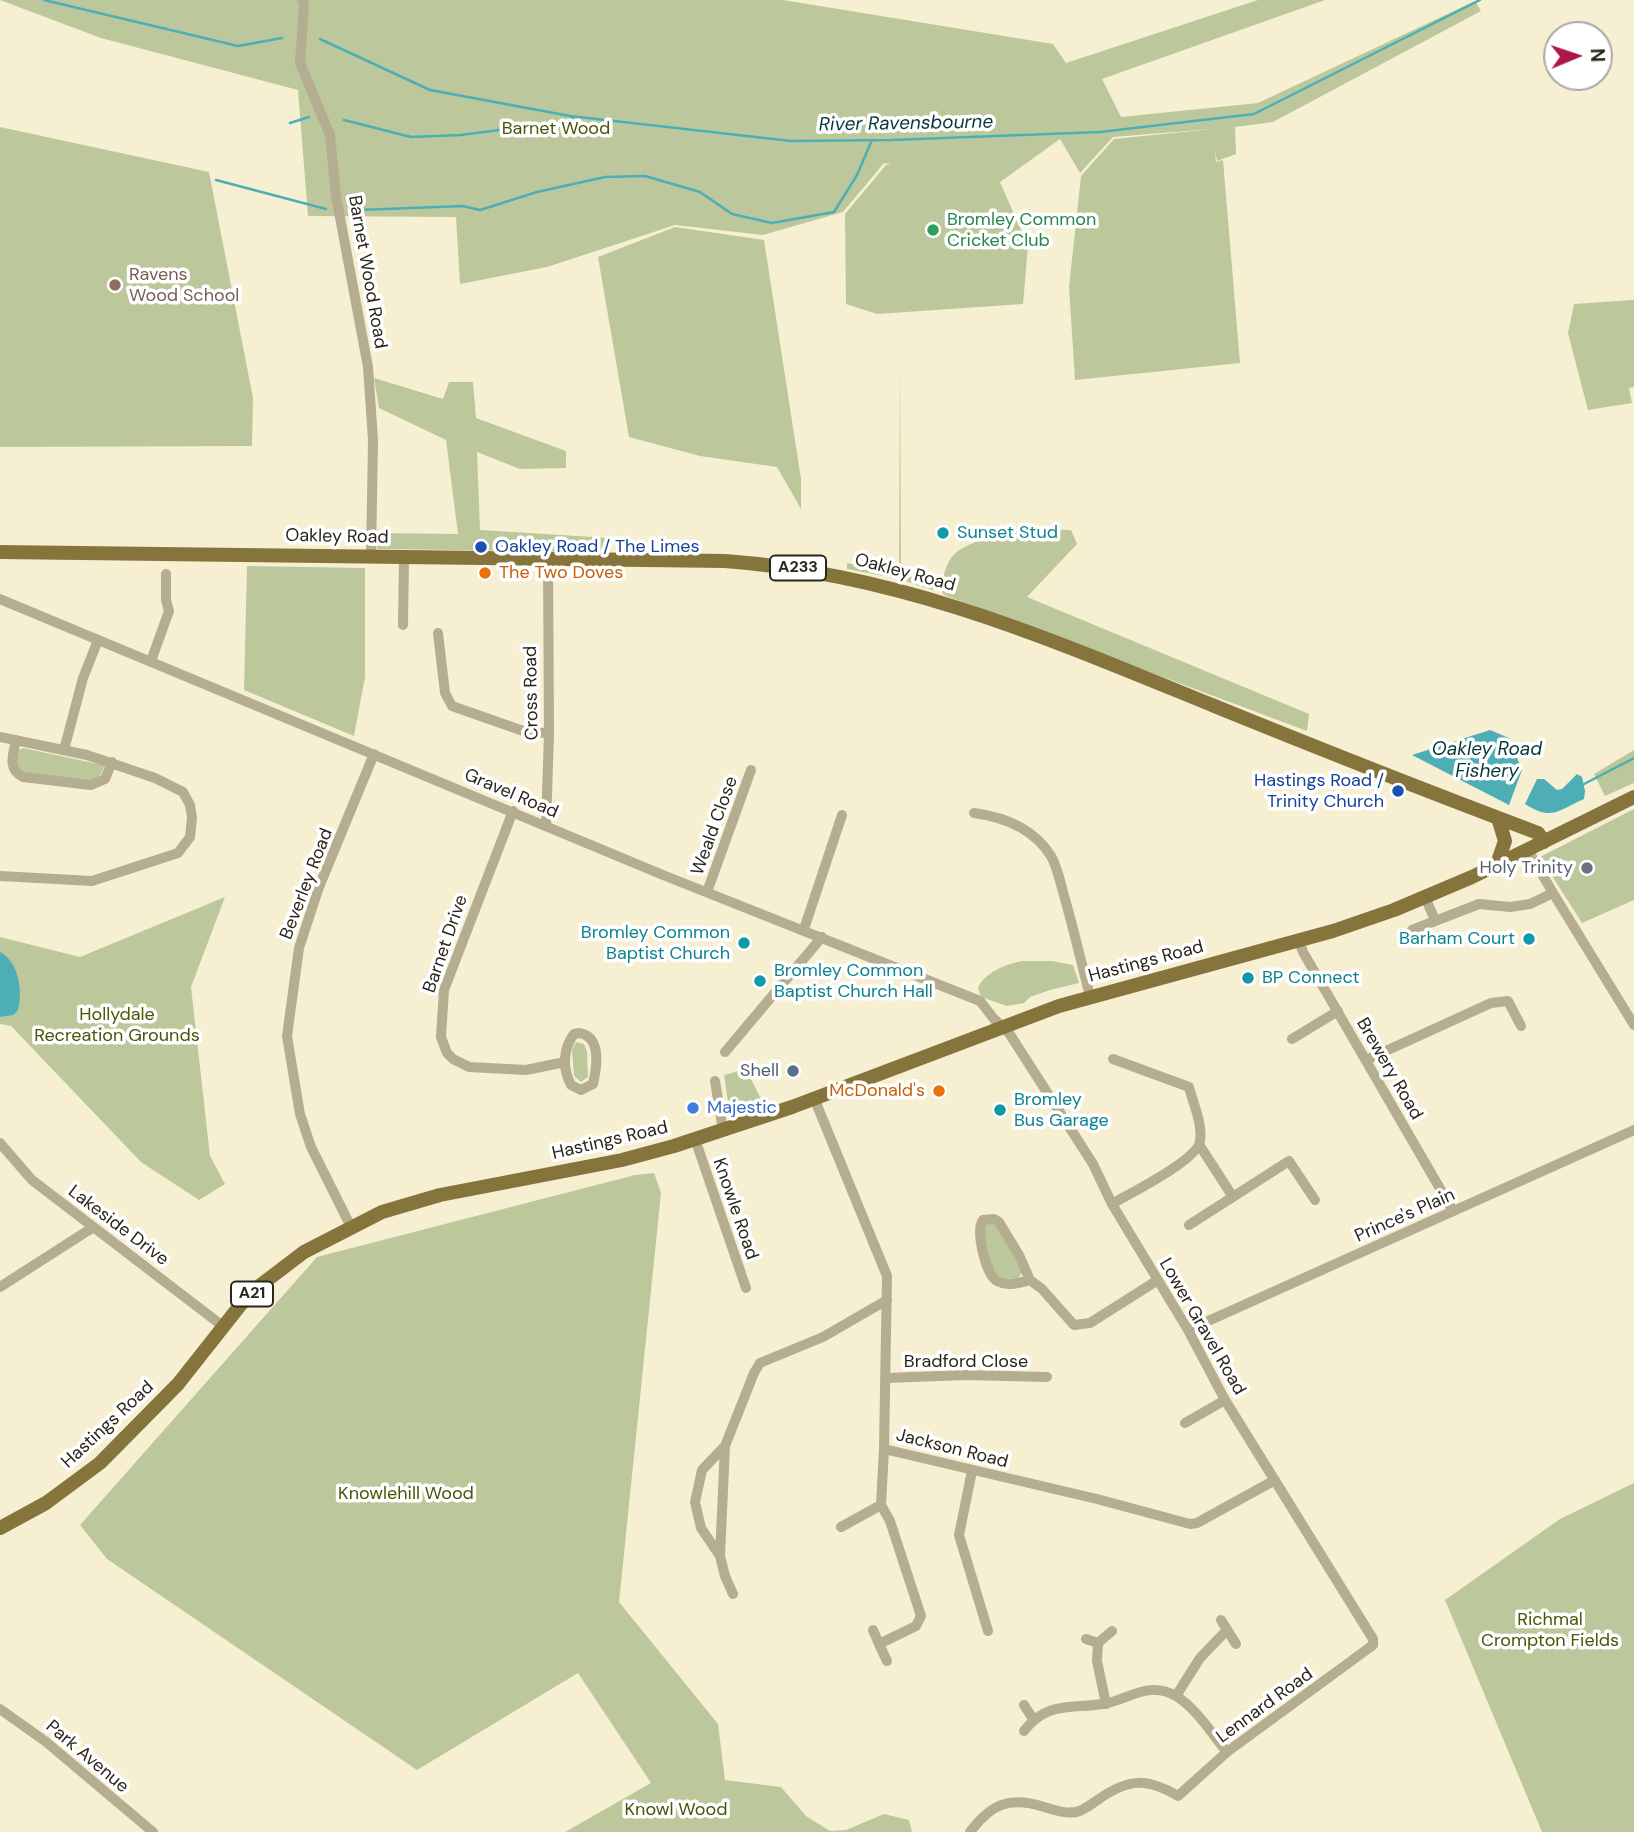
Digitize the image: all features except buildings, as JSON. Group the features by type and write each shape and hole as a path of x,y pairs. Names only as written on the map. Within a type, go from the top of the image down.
{"main road":[{"name":"Oakley Road","path":"0,552 759,563 842,576 889,586 1006,623 1372,770 1538,833 1544,842"},
{"name":"A21","path":"1544,842 1634,797"},
{"path":"1497,864 1506,841 1498,818"},
{"name":"Hastings Road","path":"2,1523 46,1503 100,1463 171,1391 242,1303 304,1252 351,1227 416,1200 622,1160 723,1131 814,1098 998,1022 1300,941 1365,920 1425,897 1544,842"}],"street":[{"name":"Barnet Wood Road","path":"302,0 304,4 299,63 330,135 336,196 368,367 373,440 371,557"},
{"path":"403,625 404,558"},
{"name":"Cross Road","path":"546,826 549,733 548,559"},
{"path":"151,661 169,611 166,600 166,574"},
{"name":"Gravel Road","path":"0,599 546,826 980,1002 998,1022"},
{"path":"438,633 445,693 452,706 526,732 549,733"},
{"path":"64,750 83,678 98,640"},
{"path":"0,737 111,762 179,789 188,799 192,818 190,837 178,853 102,878 92,881 0,876"},
{"path":"16,740 12,764 17,774 23,778 92,785 105,779 111,762"},
{"name":"Beverley Road","path":"351,1227 311,1147 300,1114 286,1036 299,948 319,887 373,754"},
{"name":"Weald Close","path":"708,892 751,770"},
{"name":"Barnet Drive","path":"513,811 444,990 441,1037 453,1059 469,1067 526,1070 565,1062"},
{"path":"974,813 1012,822 1028,832 1052,857 1090,996"},
{"path":"804,929 842,815"},
{"path":"1528,850 1634,1026"},
{"path":"1412,930 1479,904 1510,907 1530,904 1553,893"},
{"path":"1425,897 1435,920"},
{"path":"725,1052 822,937"},
{"name":"Brewery Road","path":"1300,941 1303,952 1453,1211"},
{"path":"1366,1060 1491,1003 1507,1000 1521,1026"},
{"path":"1292,1039 1338,1011"},
{"name":"Lower Gravel Road","path":"998,1022 1093,1164 1112,1204 1188,1330 1225,1400 1373,1639 1373,1645"},
{"path":"574,1034 588,1035 594,1046 596,1073 593,1084 581,1090 571,1085 565,1062 566,1051 574,1034"},
{"path":"1112,1204 1189,1159 1200,1146 1201,1136 1189,1087 1114,1059"},
{"path":"715,1081 723,1131"},
{"name":"Jackson Road","path":"814,1098 887,1276 884,1449 1097,1499 1190,1524 1197,1523 1276,1479"},
{"name":"Prince's Plain","path":"1188,1330 1634,1130"},
{"name":"Knowle Road","path":"695,1139 746,1289"},
{"name":"Lakeside Drive","path":"0,1143 32,1180 224,1327"},
{"path":"1200,1146 1233,1197"},
{"path":"1189,1225 1289,1161 1315,1200"},
{"path":"1030,1280 1002,1283 994,1280 989,1273 978,1234 983,1220 994,1219 999,1222 1030,1280 1042,1289 1074,1325 1090,1323 1158,1280"},
{"path":"0,1287 92,1228"},
{"path":"0,1278 18,1275"},
{"path":"733,1594 720,1556 725,1447 754,1373 760,1363 823,1337 887,1300"},
{"name":"Bradford Close","path":"886,1378 967,1375 1046,1377"},
{"path":"1185,1423 1225,1400"},
{"path":"720,1556 701,1528 695,1502 702,1470 725,1447"},
{"path":"879,1644 916,1626 921,1616 890,1521 881,1505 884,1449"},
{"path":"972,1471 959,1535 988,1631"},
{"path":"841,1527 881,1505"},
{"path":"1221,1620 1236,1644"},
{"path":"873,1630 887,1661"},
{"path":"1176,1696 1200,1658 1227,1630"},
{"path":"1106,1704 1097,1661 1098,1643 1112,1631"},
{"path":"1086,1639 1098,1643"},
{"name":"Lennard Road","path":"970,1832 985,1814 1010,1802 1028,1802 1058,1811 1075,1812 1117,1787 1137,1782 1152,1782 1178,1796 1227,1752 1373,1645"},
{"path":"1024,1731 1033,1719 1062,1707 1106,1704 1134,1692 1150,1689 1176,1696 1189,1707 1227,1752"},
{"path":"1024,1705 1033,1719"},
{"name":"Park Avenue","path":"0,1709 46,1741 153,1832"}],"green space":[{"name":"Barnet Wood","path":"0,0 783,0 1053,44 1066,63 1258,0 1325,0 1102,79 1121,117 1258,103 1475,1 1481,11 1273,122 1235,127 1236,154 1217,161 1215,150 1216,162 1223,160 1240,363 1075,380 1069,287 1081,176 1114,139 1212,129 1113,137 1080,173 1060,139 1000,182 1028,246 1023,304 877,314 846,304 845,214 886,165 891,165 884,163 843,212 763,235 675,225 547,267 460,284 456,217 308,216 298,90 101,38"},
{"name":"Ravens Wood School","path":"0,127 209,172 253,398 252,446 0,447"},
{"path":"675,227 764,240 801,479 801,509 777,467 700,456 629,437 598,257"},
{"path":"1634,300 1634,387 1629,388 1632,403 1588,410 1568,333 1574,304"},
{"path":"900,363 901,574 930,584 936,573 933,590 899,579 847,569 847,563 899,574"},
{"path":"374,378 443,399 449,382 473,382 476,418 566,451 566,468 520,469 477,452 480,530 609,538 610,552 377,549 375,533 458,534 446,440 379,408"},
{"path":"1010,524 1023,529 1071,530 1077,544 1027,597 1309,714 1307,731 944,595 944,574 956,553"},
{"path":"247,566 365,568 365,677 354,736 244,690"},
{"path":"23,748 104,767 98,780 93,782 21,773 16,758 19,750"},
{"path":"1634,750 1634,783 1605,796 1594,774"},
{"name":"Holy Trinity","path":"1634,809 1634,900 1582,923 1540,857"},
{"name":"Hollydale Recreation Grounds","path":"225,897 191,987 210,1156 225,1184 199,1200 141,1162 11,1026 0,1024 0,937 80,957"},
{"path":"1023,961 1052,961 1073,965 1079,983 1030,997 1024,1003 1007,1006 981,997 978,988 986,977 1003,967"},
{"path":"576,1042 584,1044 587,1052 588,1077 581,1082 574,1076 572,1050"},
{"path":"746,1069 763,1103 730,1115 724,1075"},
{"name":"Knowlehill Wood","path":"654,1173 661,1193 619,1602 718,1724 725,1780 781,1787 806,1816 830,1831 846,1830 884,1814 909,1820 912,1832 565,1832 651,1783 578,1673 417,1770 107,1559 80,1525 317,1257 635,1175"},
{"path":"990,1222 1001,1231 1009,1245 1022,1273 1018,1278 1001,1279 993,1268 983,1225"},
{"name":"Richmal Crompton Fields","path":"1634,1483 1634,1832 1542,1832 1445,1600 1560,1519"}],"water":[{"name":"Oakley Road Fishery","path":"1490,730 1509,738 1522,770 1509,805 1412,755"},
{"name":"Oakley Road Fishery","path":"1577,774 1582,777 1584,799 1548,813 1525,804 1537,779 1544,779 1557,790 1562,789"},
{"path":"0,952 12,963 20,994 18,1010 13,1015 0,1017"}],"waterway":[{"name":"River Ravensbourne","path":"44,0 238,46 282,38"},
{"name":"River Ravensbourne","path":"320,39 430,90 570,116 791,141 892,140 1100,132 1254,114 1480,0"},
{"path":"290,123 309,117"},
{"path":"344,120 411,137 461,135 522,127 549,128 564,126 573,117"},
{"path":"358,210 463,206 480,210 537,192 605,177 645,176 700,192 732,214 772,223 834,212 857,175 872,140"},
{"path":"216,180 326,209"},
{"path":"1584,784 1634,758"}],"place":[{"name":"Bromley Common Cricket Club","path":"933,230"},
{"name":"Ravens Wood School","path":"115,285"},
{"name":"Sunset Stud","path":"943,533"},
{"name":"Oakley Road / The Limes","path":"481,547"},
{"name":"The Two Doves","path":"485,573"},
{"name":"Hastings Road / Trinity Church","path":"1398,791"},
{"name":"Holy Trinity","path":"1587,868"},
{"name":"Barham Court","path":"1529,939"},
{"name":"Bromley Common Baptist Church","path":"744,943"},
{"name":"BP Connect","path":"1248,978"},
{"name":"Bromley Common Baptist Church Hall","path":"760,981"},
{"name":"Shell","path":"793,1071"},
{"name":"McDonald's","path":"939,1091"},
{"name":"Majestic","path":"693,1108"},
{"name":"Bromley Bus Garage","path":"1000,1110"}],"park label":[{"name":"Knowl Wood","path":"676,1810"}]}
